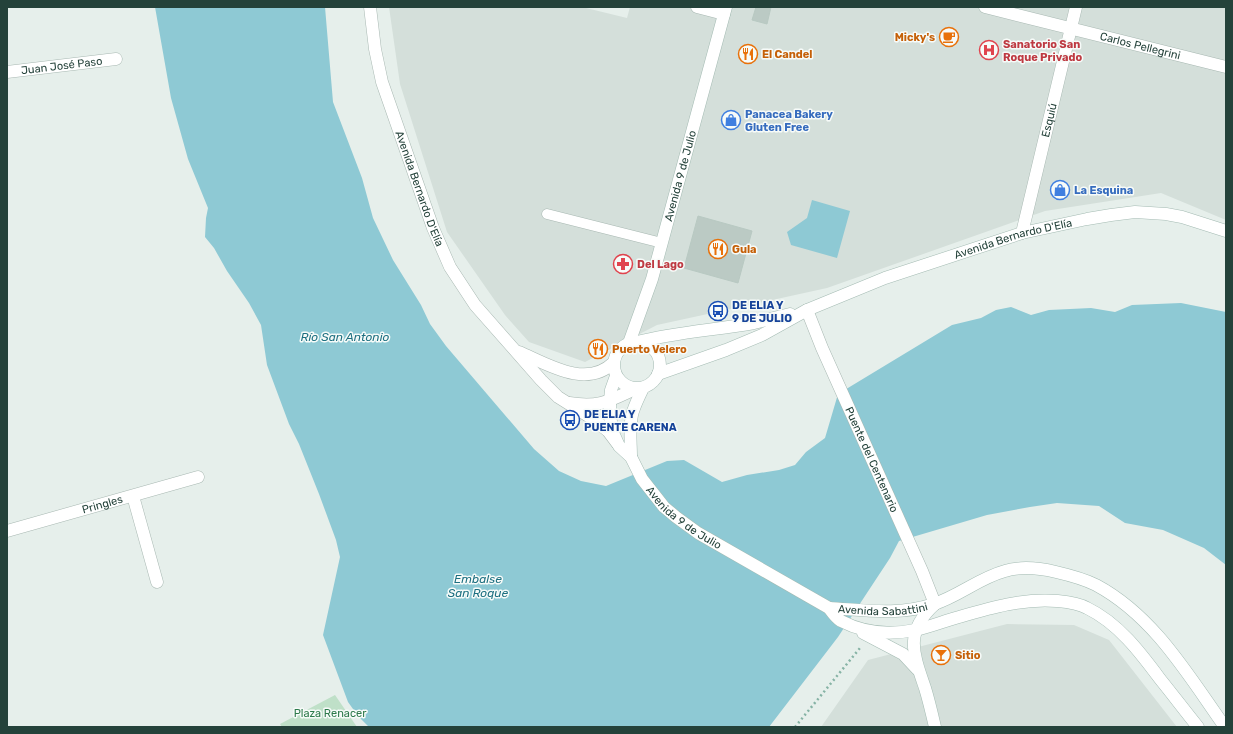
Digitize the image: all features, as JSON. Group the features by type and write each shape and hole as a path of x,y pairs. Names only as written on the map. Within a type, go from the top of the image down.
{"main road":[{"name":"Avenida Bernardo D'Elía","path":"370,7 375,49 382,82 433,228 450,266 475,305 541,380 564,402 593,419 608,431 620,446"},
{"path":"697,7 725,10"},
{"name":"Carlos Pellegrini","path":"985,7 1226,67"},
{"name":"Esquiú","path":"1022,233 1076,7"},
{"name":"Avenida 9 de Julio","path":"633,342 652,280 725,10"},
{"name":"Juan José Paso","path":"7,72 116,59"},
{"name":"Avenida Bernardo D'Elía","path":"658,374 726,350 762,335 807,310 886,278 1022,233 1087,219 1135,212 1166,214 1182,217 1226,231"},
{"name":"Avenida Bernardo D'Elía","path":"633,342 654,337 755,322 807,310"},
{"name":"Puente del Centenario","path":"807,310 822,348 922,571 935,604"},
{"path":"564,402 594,405 649,385 655,381 660,367 660,360 652,347 645,343 633,342 623,346 618,351 615,356 614,369 616,376 625,385 639,388"},
{"name":"Avenida Bernardo D'Elía","path":"514,350 560,370 574,374 594,374 602,372 614,363"},
{"name":"Avenida 9 de Julio","path":"616,376 611,390 610,400 611,426 614,435 620,446 631,457 642,479 664,507 698,533 828,608"},
{"path":"631,457 632,416 639,388"},
{"name":"Pringles","path":"7,531 198,477"},
{"path":"133,496 157,582"},
{"name":"Avenida Sabattini","path":"828,608 896,611 921,608 935,604 1004,571 1020,568 1064,574 1095,584 1136,613 1165,644 1225,727"},
{"name":"Avenida Sabattini","path":"828,608 841,620 858,627 874,632 900,632 916,630 986,609 1019,602 1048,600 1068,602 1086,607 1101,616 1120,631 1144,658 1198,727"},
{"path":"935,604 922,618 916,630 914,646 915,657 930,704 935,727"},
{"path":"841,620 869,637 903,654 919,671"}],"lane":[{"path":"547,214 662,243"}],"path":[{"path":"795,727 869,637"}],"shaded area":[{"path":"389,7 582,7 627,18 630,7 1226,7 1226,220 1161,193 1045,211 827,288 657,325 585,362 529,342 505,315 447,232 400,84"},
{"path":"1007,624 1074,625 1109,640 1177,727 821,727 868,660"}],"green space":[{"name":"Plaza Renacer","path":"335,695 357,727 282,727 280,724"}],"water":[{"name":"Embalse San Roque","path":"155,7 325,7 333,102 362,178 373,218 393,260 421,305 430,324 446,346 534,449 559,471 581,481 606,486 667,461 684,460 722,482 747,475 779,470 795,465 806,452 825,438 838,394 952,325 981,318 996,310 1011,307 1031,315 1049,310 1091,308 1115,312 1132,305 1181,303 1226,312 1226,565 1204,548 1163,530 1125,523 1099,506 1057,503 987,515 899,541 890,558 838,637 769,727 369,727 358,716 348,702 323,635 340,557 336,540 267,365 261,325 249,303 227,271 214,248 205,237 208,208 188,159 171,98"},
{"path":"812,200 850,211 837,258 791,245 787,232 807,218"}],"building":[{"path":"756,7 771,7 767,24 752,20"},
{"name":"Gula","path":"698,216 752,231 738,283 684,268"}],"place":[{"name":"Micky's","path":"949,37"},
{"name":"Sanatorio San Roque Privado","path":"989,50"},
{"name":"El Candel","path":"748,54"},
{"name":"Panacea Bakery Gluten Free","path":"731,120"},
{"name":"La Esquina","path":"1060,190"},
{"name":"Gula","path":"718,249"},
{"name":"Del Lago","path":"623,264"},
{"name":"DE ELIA Y 9 DE JULIO","path":"718,311"},
{"name":"Puerto Velero","path":"598,349"},
{"name":"DE ELIA Y PUENTE CARENA","path":"570,420"},
{"name":"Sitio","path":"941,655"}],"water label":[{"name":"Río San Antonio","path":"345,337"}]}
